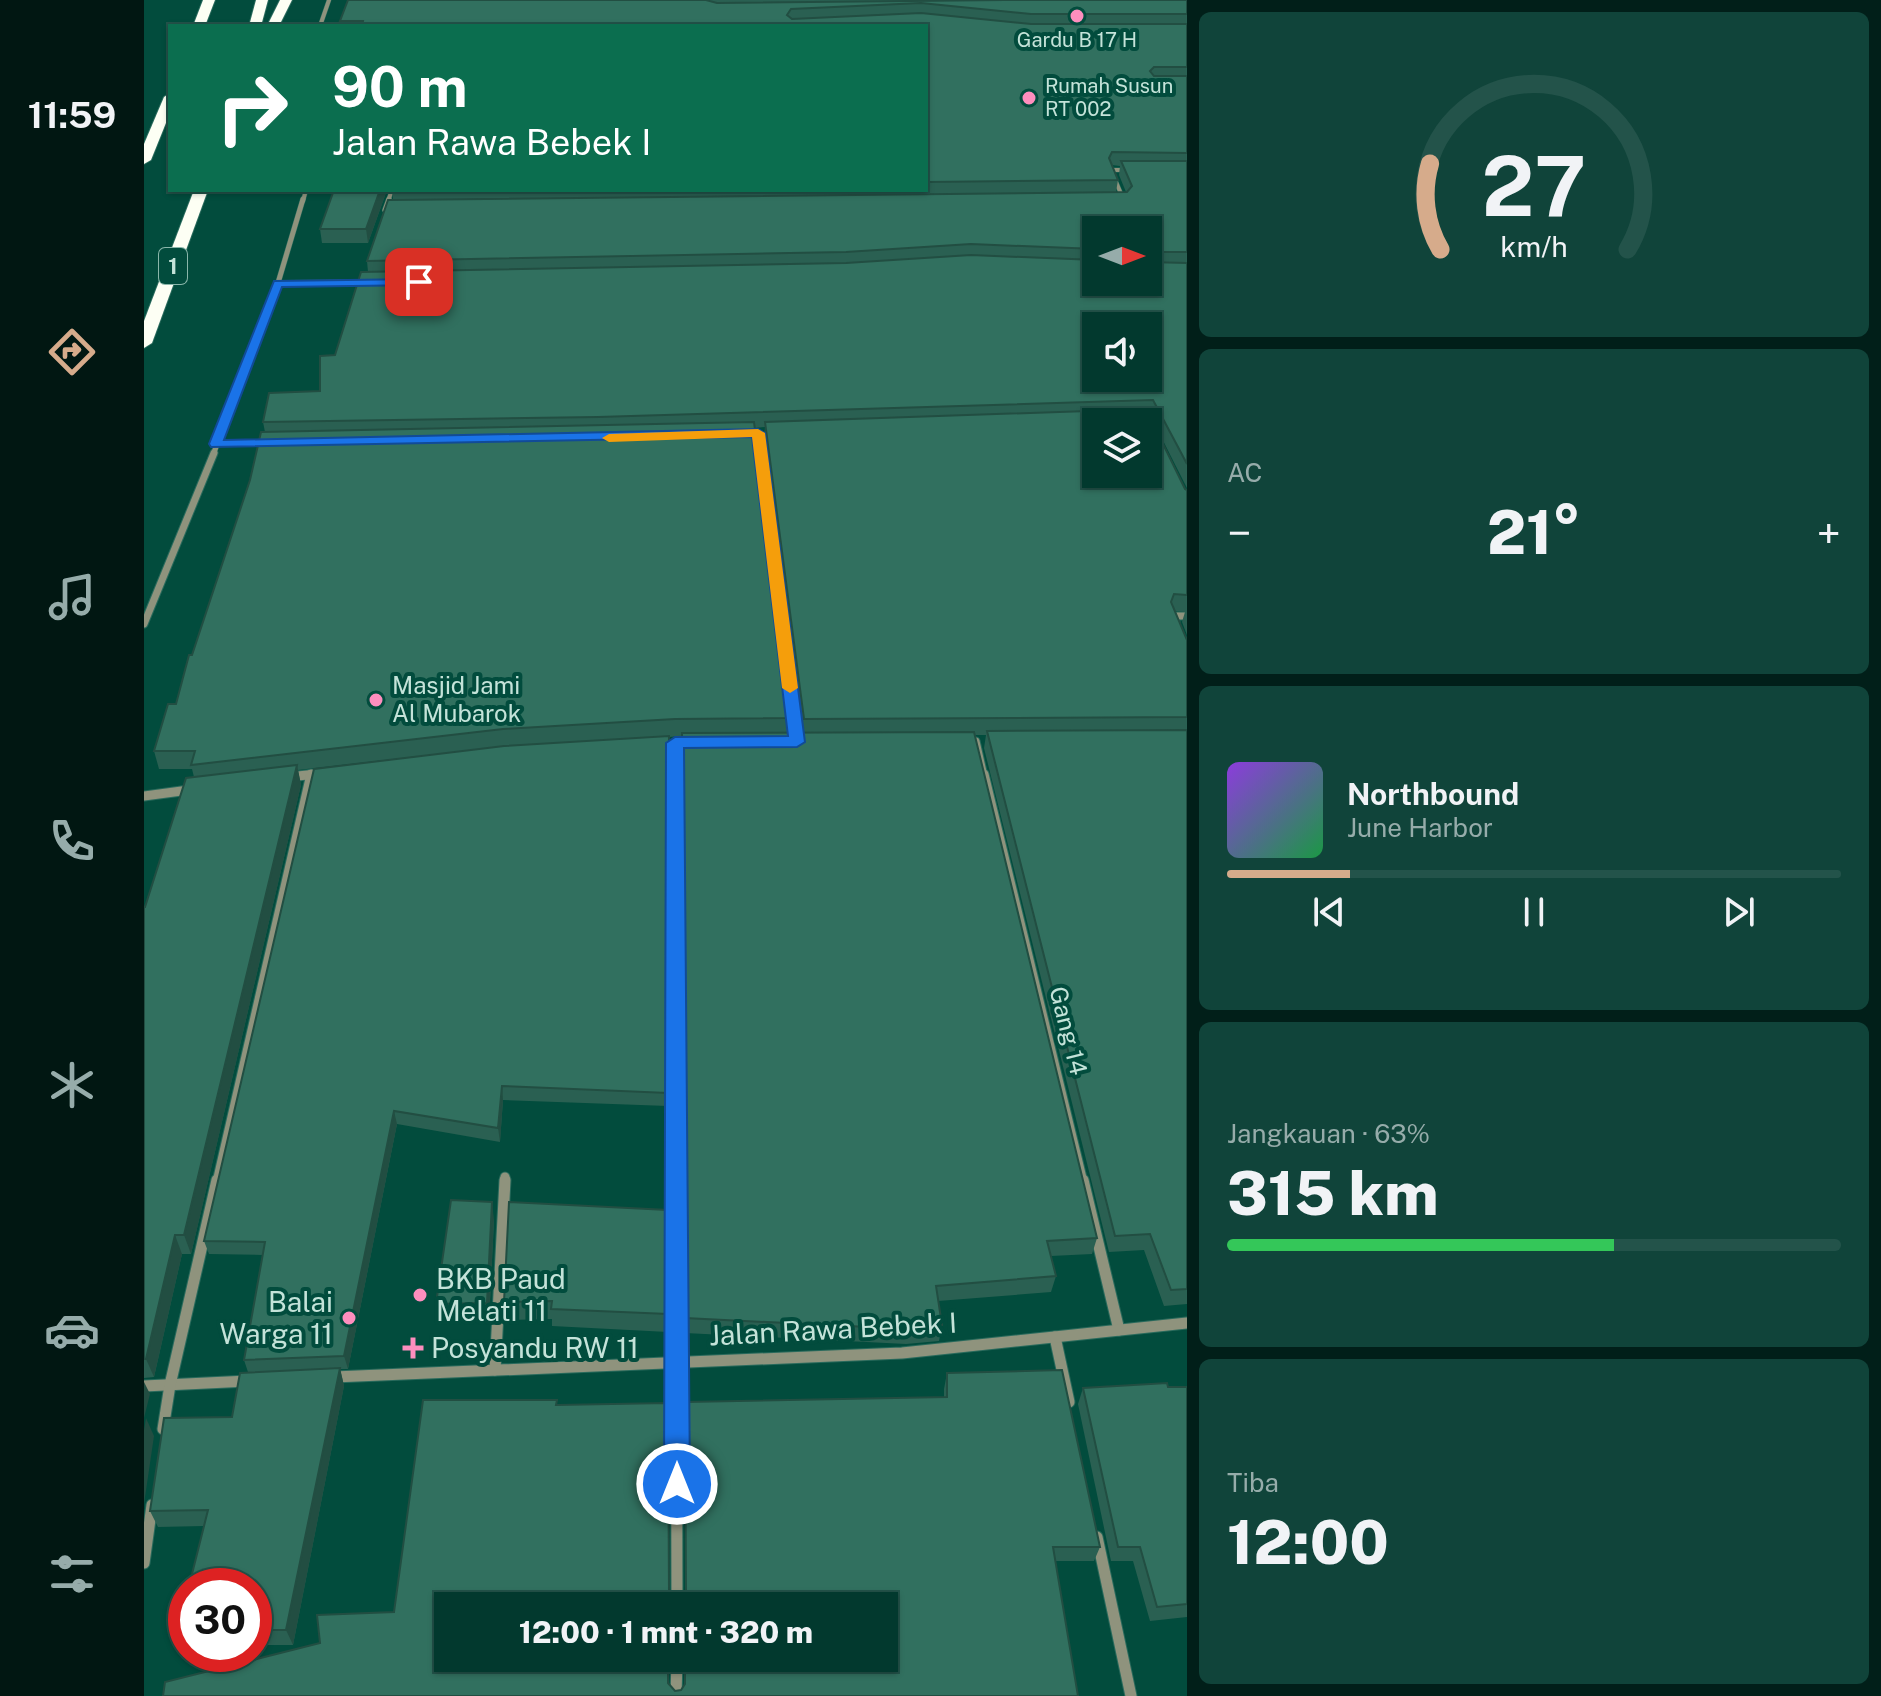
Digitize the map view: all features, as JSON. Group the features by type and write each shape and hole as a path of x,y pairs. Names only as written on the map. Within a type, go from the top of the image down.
{"highway":[{"path":"200,24 209,0"},
{"path":"256,24 262,0"},
{"path":"274,24 286,0"},
{"path":"144,160 168,102"},
{"name":"1","path":"144,343 200,192"}],"street":[{"path":"321,24 329,0"},
{"path":"1109,201 1124,201 1111,170 1141,170"},
{"path":"144,624 189,520 278,283 305,192"},
{"path":"381,223 391,192"},
{"path":"386,208 402,207"},
{"path":"361,282 366,267"},
{"path":"278,283 376,282"},
{"path":"742,433 772,432"},
{"path":"758,433 797,742"},
{"path":"215,444 279,443"},
{"path":"1178,628 1173,616 1187,616"},
{"path":"785,742 812,741"},
{"path":"962,741 992,741"},
{"name":"Gang 14","path":"976,741 1119,1330"},
{"path":"675,743 677,1592"},
{"path":"644,745 703,743"},
{"path":"281,778 341,771"},
{"path":"161,1444 170,1385 311,774"},
{"path":"144,796 205,788"},
{"path":"495,1370 505,1177"},
{"name":"Jalan Rawa Bebek I","path":"324,1378 902,1353 1187,1323"},
{"path":"1055,1337 1071,1415"},
{"path":"144,1386 262,1381"},
{"path":"144,1563 155,1489"},
{"path":"1095,1524 1131,1696"},
{"path":"676,1696 677,1672"}],"building":[{"path":"348,0 706,0 717,3 1187,0 1187,14 1031,14 921,3 791,9 787,15 792,19 921,13 1031,24 1187,24 1187,67 1154,67 1150,71 1154,76 1187,76 1187,153 1112,152 1109,158 1118,180 928,182 928,24 362,24 363,21 340,21"},
{"path":"1121,161 1187,161 1187,252 1162,252 1162,216 1082,216 1082,248 971,244 846,252 367,261 388,200 1127,192 1132,186"},
{"path":"333,192 379,192 366,229 320,229"},
{"path":"971,255 1082,259 1082,296 1162,296 1162,262 1187,263 1187,464 1162,417 1162,408 1157,408 1153,400 598,417 263,422 269,393 320,391 320,356 335,355 361,272 846,263"},
{"path":"1082,411 1082,488 1162,488 1162,442 1187,490 1187,595 1174,594 1171,602 1187,640 1187,717 804,719 765,422"},
{"path":"754,422 791,718 675,719 503,729 191,765 195,751 154,751 168,704 176,704 189,655 192,655 250,480 261,432"},
{"path":"1187,730 1187,1289 1171,1290 1150,1234 1115,1236 987,731"},
{"path":"974,732 1097,1238 1047,1241 1056,1276 936,1286 942,1325 909,1329 685,1318 687,1213 682,733"},
{"path":"669,736 668,1093 502,1086 498,1128 394,1111 344,1356 244,1360 265,1242 204,1241 314,769 504,746"},
{"path":"297,765 184,1235 175,1235 144,1359 144,907 186,778"},
{"path":"451,1200 492,1202 487,1303 436,1304"},
{"path":"509,1202 668,1210 668,1314 551,1309 552,1301 504,1302"},
{"path":"340,1368 286,1630 272,1630 272,1568 194,1568 208,1510 150,1511 164,1418 232,1417 240,1373"},
{"path":"1062,1370 1100,1547 1053,1547 1078,1696 163,1696 165,1682 205,1672 272,1672 272,1655 320,1643 317,1615 394,1612 423,1400 557,1400 556,1405 668,1403 669,1592 434,1592 434,1672 668,1672 668,1683 675,1691 681,1690 685,1684 685,1672 898,1672 898,1592 686,1592 685,1402 947,1397 947,1373"},
{"path":"1167,1383 1168,1387 1187,1387 1187,1604 1157,1607 1140,1547 1118,1547 1083,1388"}],"slow traffic":[{"path":"609,438 758,433 790,688"}],"place":[{"name":"Gardu B 17 H","path":"1077,16"},
{"name":"Rumah Susun RT 002","path":"1029,98"},
{"name":"Masjid Jami Al Mubarok","path":"376,700"},
{"name":"BKB Paud Melati 11","path":"420,1295"},
{"name":"Balai Warga 11","path":"349,1318"},
{"name":"Posyandu RW 11","path":"413,1348"}],"route":[{"path":"419,282 278,283 215,444 758,433 797,742 675,743 677,1484"}]}
